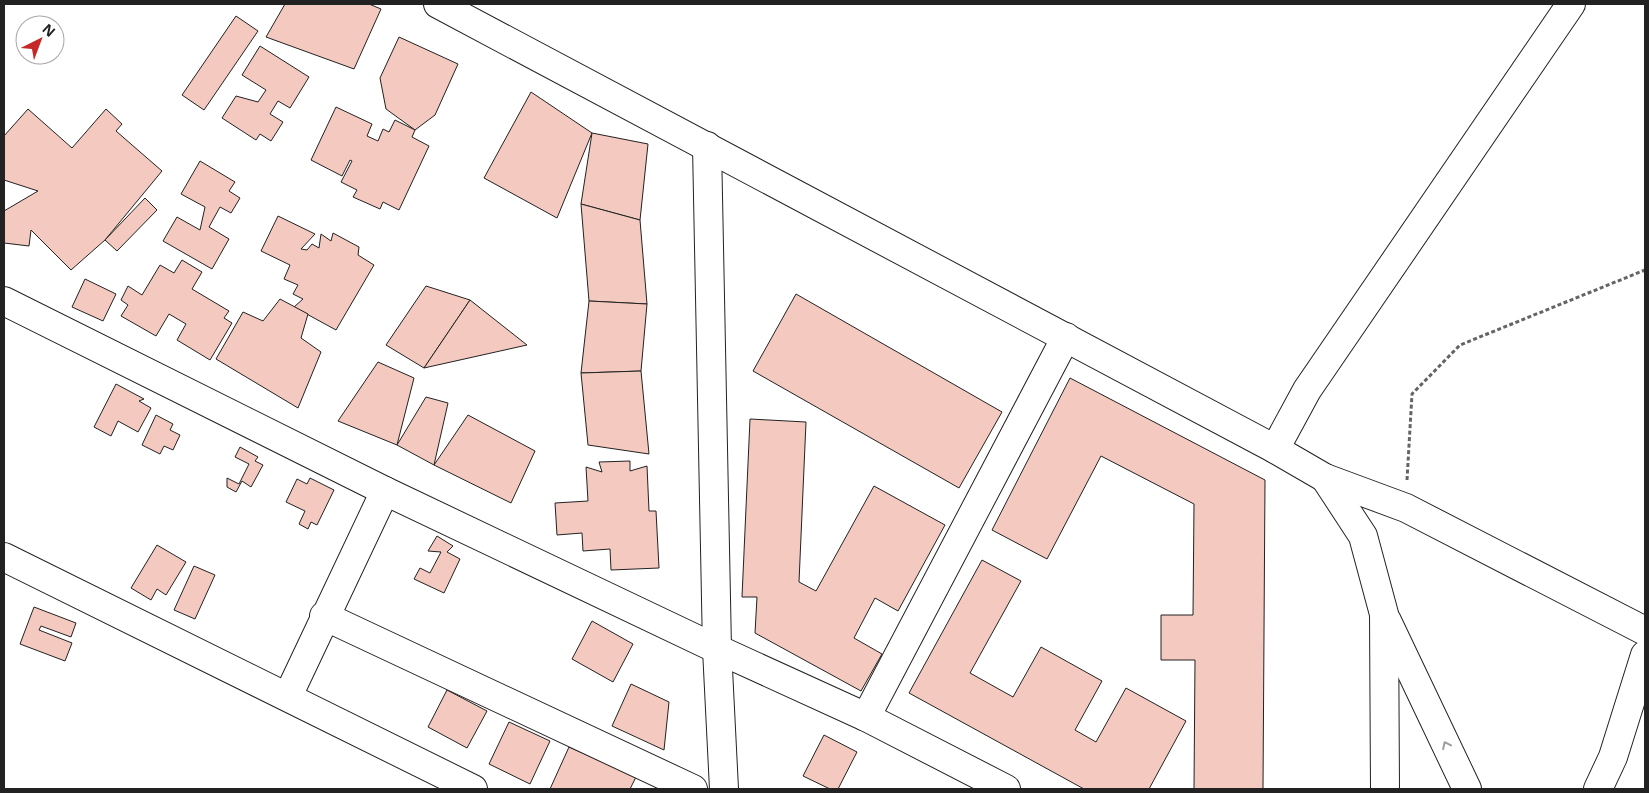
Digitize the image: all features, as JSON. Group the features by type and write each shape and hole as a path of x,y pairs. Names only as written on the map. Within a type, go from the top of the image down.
{"street":[{"path":"438,4 1066,337 1275,449 1325,478 1406,508 1645,630"},
{"path":"1275,449 1307,390 1571,4"},
{"path":"707,146 717,649 724,789"},
{"path":"4,301 385,491 717,649 866,717 1006,789"},
{"path":"866,717 1066,337"},
{"path":"1325,478 1363,536 1384,614 1467,789"},
{"path":"288,696 324,616 385,491"},
{"path":"4,557 474,789"},
{"path":"1384,614 1385,789"},
{"path":"324,616 693,789"},
{"path":"1598,789 1613,757 1645,655"}],"path":[{"path":"1406,508 1412,394 1460,344 1645,270"}],"building":[{"path":"285,4 369,4 381,9 354,69 266,37"},
{"path":"236,16 258,31 204,110 182,95"},
{"path":"399,37 458,64 435,115 415,130 386,109 380,78"},
{"path":"260,46 309,77 290,108 278,101 270,114 283,122 271,141 260,134 256,140 222,118 236,96 258,102 266,90 242,75"},
{"path":"531,92 592,133 557,218 484,178"},
{"path":"336,107 372,124 367,136 378,141 383,129 389,132 395,120 415,130 412,137 429,146 399,210 383,202 380,209 353,197 357,190 341,182 352,161 350,160 342,176 311,160"},
{"path":"28,109 72,148 106,109 122,124 116,131 162,171 105,240 71,270 31,230 29,246 4,243 4,211 38,191 4,180 4,136"},
{"path":"592,133 648,144 640,220 581,204"},
{"path":"200,161 235,182 229,191 240,198 231,213 220,207 209,227 229,239 212,269 163,241 177,217 200,230 205,207 181,194"},
{"path":"145,198 157,210 117,251 105,240"},
{"path":"581,204 640,220 647,304 589,301"},
{"path":"278,216 315,234 301,249 307,250 312,244 319,248 321,234 331,241 333,233 359,247 358,255 374,265 336,330 294,307 303,299 293,294 298,285 284,279 290,265 261,251"},
{"path":"182,260 202,272 192,289 229,311 224,318 232,323 210,360 177,340 186,324 169,314 156,336 121,316 128,305 121,300 128,286 142,295 160,265 174,273"},
{"path":"85,279 116,294 103,321 72,307"},
{"path":"426,286 470,300 424,368 386,345"},
{"path":"796,294 1002,412 959,488 753,371"},
{"path":"280,299 308,314 301,338 321,352 298,408 216,359 243,312 263,321"},
{"path":"470,300 527,345 424,368"},
{"path":"589,301 647,304 641,371 581,373"},
{"path":"378,362 414,378 397,445 338,421"},
{"path":"641,371 649,454 588,445 581,373"},
{"path":"1070,378 1265,480 1263,789 1194,789 1195,660 1161,660 1161,615 1193,615 1194,504 1101,456 1047,559 992,530"},
{"path":"116,384 144,399 139,401 151,408 138,432 118,421 111,436 94,427"},
{"path":"426,397 448,403 434,465 397,445"},
{"path":"156,415 173,424 170,430 180,435 173,450 164,446 160,454 142,445"},
{"path":"468,415 535,451 511,503 434,465"},
{"path":"750,419 806,422 799,582 816,591 874,486 945,525 898,611 875,598 854,638 882,654 861,691 755,633 757,597 742,597"},
{"path":"240,447 258,457 255,461 263,465 251,487 242,481 236,492 227,487 227,478 239,484 249,464 235,457"},
{"path":"630,461 630,471 647,466 649,511 656,511 659,568 611,570 610,549 583,551 582,533 557,535 555,503 588,501 586,467 602,472 599,462"},
{"path":"310,478 334,490 317,525 311,522 308,529 299,524 305,511 286,502 297,479 307,484"},
{"path":"437,536 453,546 447,552 460,559 444,593 414,579 420,568 430,573 441,552 428,551"},
{"path":"157,545 186,562 166,595 157,589 151,600 131,588"},
{"path":"982,560 1021,581 970,673 1013,697 1041,647 1102,681 1075,730 1096,742 1126,688 1186,721 1149,789 1084,789 909,693"},
{"path":"194,566 215,575 195,619 174,610"},
{"path":"34,607 76,623 71,637 41,626 39,630 72,643 65,661 20,644"},
{"path":"592,621 633,644 613,682 572,659"},
{"path":"631,684 669,702 664,750 612,726"},
{"path":"447,690 487,711 467,748 428,727"},
{"path":"509,722 550,741 530,784 489,764"},
{"path":"824,735 857,752 838,789 830,789 803,776"},
{"path":"569,747 636,777 630,789 550,789"}]}
